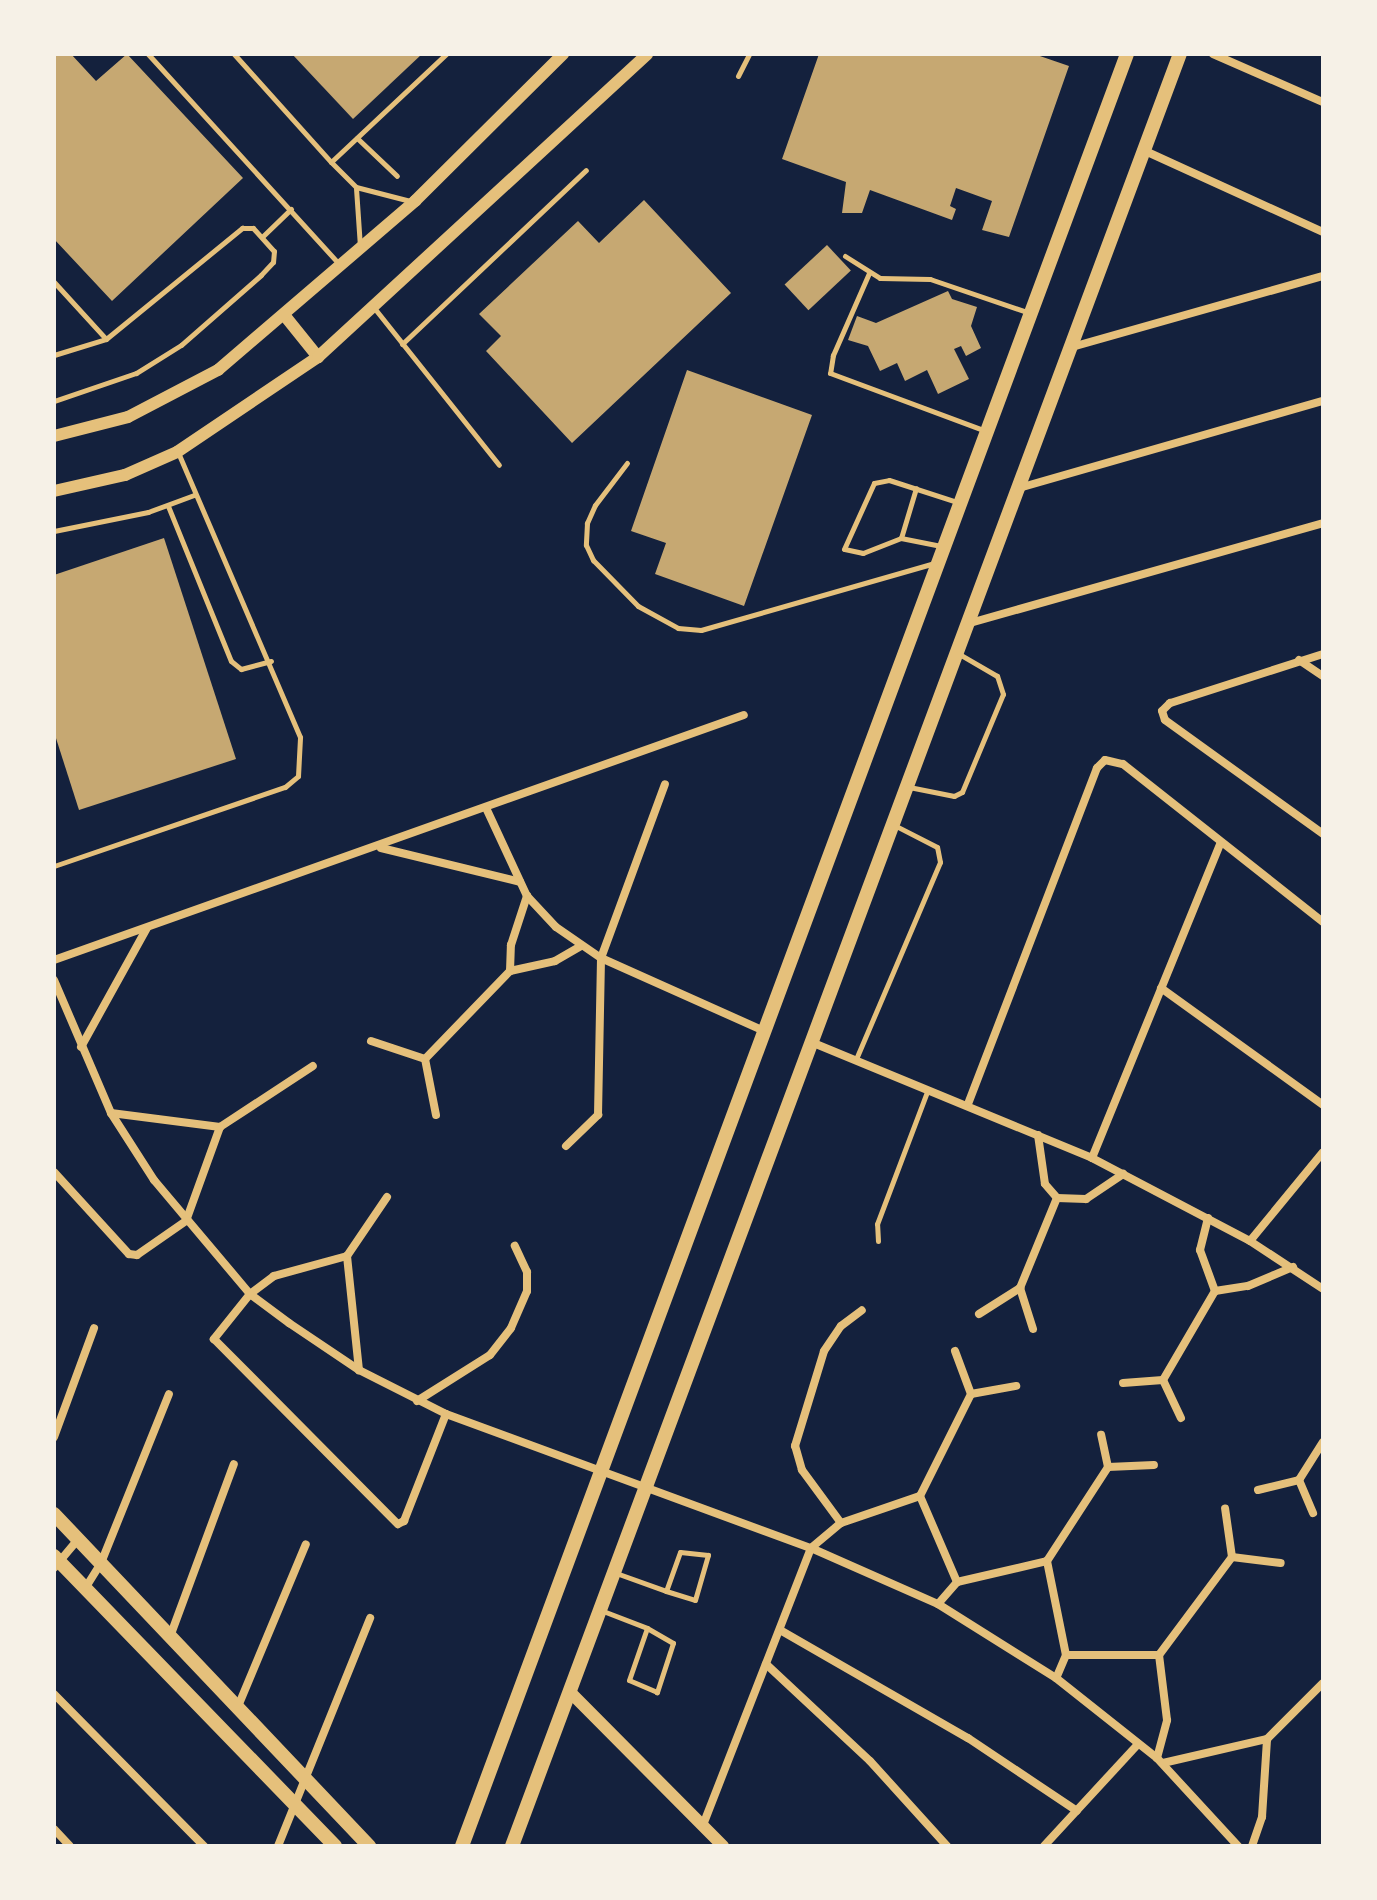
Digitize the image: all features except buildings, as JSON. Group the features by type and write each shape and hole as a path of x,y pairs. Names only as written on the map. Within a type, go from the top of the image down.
{"main road":[{"path":"462,1846 762,1030 946,547 1127,54"},
{"path":"512,1846 1180,54"},
{"path":"54,1514 239,1704 369,1846"},
{"path":"56,1562 86,1587 297,1803 335,1846"}],"street":[{"path":"54,436 86,431 179,394 218,370 285,316 415,201 563,54"},
{"path":"54,491 125,475 177,452 318,357 375,309 647,54"},
{"path":"1213,54 1323,102"},
{"path":"1143,150 1323,232"},
{"path":"1072,347 1323,276"},
{"path":"285,316 318,357"},
{"path":"1018,489 1323,401"},
{"path":"970,623 1323,523"},
{"path":"1323,654 1170,703 1162,711 1165,720 1323,834"},
{"path":"1299,660 1323,676"},
{"path":"54,960 487,810 744,715"},
{"path":"968,1104 1097,768 1105,760 1123,764 1323,922"},
{"path":"566,1146 598,1115 602,1095 601,958 665,784"},
{"path":"487,810 527,896 581,946 601,958 762,1030"},
{"path":"1092,1158 1221,842"},
{"path":"380,847 520,882"},
{"path":"510,971 511,945 527,896"},
{"path":"81,1047 147,928"},
{"path":"425,1059 510,971 555,961 581,946"},
{"path":"54,980 111,1113 186,1221 250,1294 359,1370 417,1401 811,1548 938,1604 1056,1678 1160,1760 1238,1846"},
{"path":"1161,988 1323,1105"},
{"path":"371,1041 425,1059"},
{"path":"811,1042 968,1104 1092,1158 1250,1241 1323,1289"},
{"path":"425,1059 436,1115"},
{"path":"54,1172 133,1256 186,1221 220,1127 313,1066"},
{"path":"111,1113 220,1127"},
{"path":"1038,1135 1042,1176 1057,1198"},
{"path":"1250,1241 1323,1152"},
{"path":"1057,1198 1086,1199 1123,1174"},
{"path":"359,1370 347,1256 387,1197"},
{"path":"979,1314 1020,1288 1057,1198"},
{"path":"1208,1218 1200,1250 1215,1291"},
{"path":"417,1401 490,1355 511,1328 527,1291 527,1272 515,1246"},
{"path":"347,1256 294,1267 250,1294 220,1328 216,1345 398,1524 404,1521 446,1414"},
{"path":"1215,1291 1248,1286 1293,1267"},
{"path":"1020,1288 1033,1329"},
{"path":"1163,1380 1215,1291"},
{"path":"841,1523 802,1470 795,1446 824,1351 841,1326 862,1310"},
{"path":"54,1437 94,1328"},
{"path":"703,1825 811,1548 841,1523 920,1496 971,1394 955,1351"},
{"path":"1123,1383 1163,1380"},
{"path":"1163,1380 1181,1418"},
{"path":"971,1394 1016,1386"},
{"path":"86,1587 101,1563 169,1394"},
{"path":"938,1604 957,1582 1047,1561 1108,1467 1101,1435"},
{"path":"1258,1490 1299,1480 1323,1442"},
{"path":"171,1634 234,1464"},
{"path":"1108,1467 1154,1465"},
{"path":"1299,1480 1313,1513"},
{"path":"920,1496 957,1582"},
{"path":"1160,1760 1167,1720 1159,1655 1232,1557 1225,1508"},
{"path":"56,1562 78,1539"},
{"path":"239,1704 306,1544"},
{"path":"1232,1557 1281,1563"},
{"path":"1047,1561 1066,1655 1056,1678"},
{"path":"278,1846 370,1618"},
{"path":"780,1630 968,1738 1077,1811"},
{"path":"1066,1655 1159,1655"},
{"path":"766,1664 870,1761 947,1846"},
{"path":"1160,1760 1267,1739 1323,1683"},
{"path":"571,1693 723,1846"},
{"path":"54,1694 204,1846"},
{"path":"1252,1846 1262,1817 1267,1739"},
{"path":"1044,1846 1138,1744"},
{"path":"54,1829 70,1846"}],"lane":[{"path":"148,54 342,267"},
{"path":"234,54 356,187 415,201"},
{"path":"331,162 446,54"},
{"path":"738,76 749,54"},
{"path":"357,138 397,176"},
{"path":"402,344 586,170"},
{"path":"356,187 359,251"},
{"path":"263,236 291,209"},
{"path":"54,355 106,339 242,228 263,236 274,251 273,262 181,345 136,373 54,401"},
{"path":"845,256 869,273 888,279 930,279 1032,314"},
{"path":"869,273 833,355 830,373 989,432"},
{"path":"54,282 106,339"},
{"path":"375,309 499,465"},
{"path":"54,866 285,787 298,776 300,737 271,661 177,452"},
{"path":"627,463 595,505 587,523 586,545 593,560 638,606 678,628 701,630 940,562"},
{"path":"946,547 901,538 863,553 844,549 874,483 889,480 961,503"},
{"path":"901,538 916,488"},
{"path":"54,531 168,506 194,495"},
{"path":"168,506 231,661 241,669 271,661"},
{"path":"908,787 954,796 962,792 1003,694 997,676 958,654"},
{"path":"856,1059 940,862 937,847 893,825"},
{"path":"878,1241 877,1224 929,1088"},
{"path":"615,1573 666,1591 697,1599 708,1555 680,1552 666,1591"},
{"path":"602,1610 647,1628 674,1646 657,1692 629,1680 647,1628"}]}
